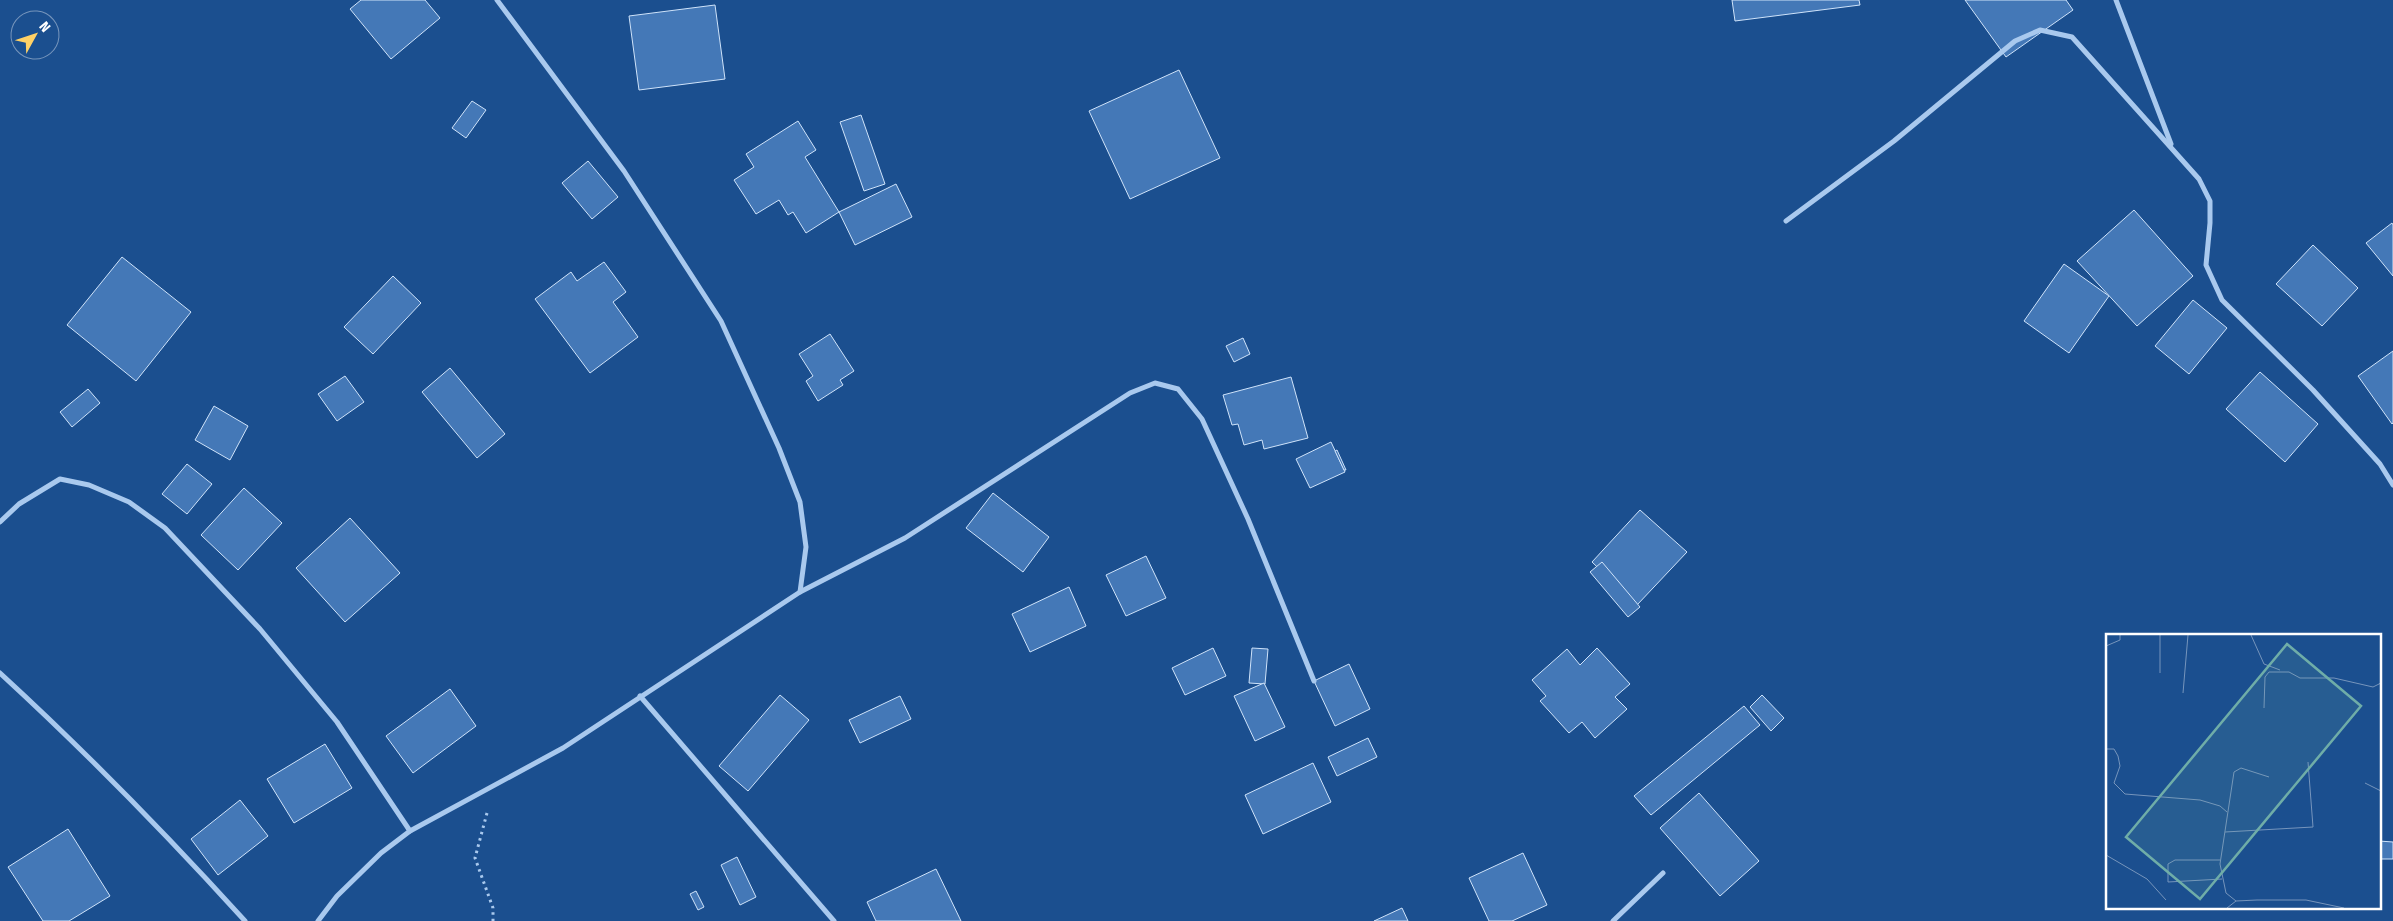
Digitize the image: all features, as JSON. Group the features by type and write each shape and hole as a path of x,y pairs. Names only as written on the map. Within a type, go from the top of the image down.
{"street":[{"path":"497,0 624,171 721,321 779,448 800,502 806,547 800,592"},
{"path":"2116,0 2150,83 2173,148"},
{"path":"1786,221 1894,141 2015,41 2040,30 2072,37 2199,179 2210,201 2206,265 2222,300 2313,390 2380,464 2393,485"},
{"path":"318,921 338,896 381,853 410,831 563,748 800,592 905,538 1130,393 1155,383 1178,389 1202,419 1248,519 1314,681"},
{"path":"0,522 19,504 60,479 89,485 129,502 165,528 260,629 331,715 410,831"},
{"path":"0,673 75,742 158,826 245,921"},
{"path":"640,696 834,921"},
{"path":"1613,921 1663,874"}],"path":[{"path":"487,790 489,802 475,858 493,908 493,921"}],"building":[{"path":"361,0 425,0 440,18 391,59 350,9"},
{"path":"1732,0 1859,0 1860,5 1735,21"},
{"path":"1965,0 2066,0 2073,10 2006,57"},
{"path":"715,5 725,79 639,90 629,16"},
{"path":"1179,70 1220,158 1130,199 1089,111"},
{"path":"472,101 486,110 466,138 452,128"},
{"path":"861,115 885,184 864,191 840,122"},
{"path":"798,121 816,150 805,157 839,212 806,233 793,212 788,215 779,200 756,214 734,180 754,167 746,154"},
{"path":"588,161 618,197 592,219 562,183"},
{"path":"896,184 912,217 855,245 839,212"},
{"path":"2134,210 2193,276 2137,326 2077,261"},
{"path":"2392,223 2393,225 2393,276 2366,243"},
{"path":"2313,245 2358,288 2322,326 2276,284"},
{"path":"122,257 191,312 136,381 67,325"},
{"path":"604,262 626,292 613,302 638,337 590,373 535,299 571,272 577,281"},
{"path":"2064,264 2109,296 2069,353 2024,321"},
{"path":"393,276 421,303 373,354 344,327"},
{"path":"2193,300 2227,328 2189,374 2155,346"},
{"path":"830,334 854,371 840,380 843,385 818,401 806,381 813,376 799,354"},
{"path":"1243,338 1250,354 1234,362 1226,346"},
{"path":"2393,351 2393,423 2392,424 2358,376"},
{"path":"450,368 505,434 477,458 422,392"},
{"path":"2260,372 2318,424 2285,462 2226,409"},
{"path":"345,376 364,402 337,421 318,394"},
{"path":"1291,377 1308,438 1264,449 1262,440 1244,445 1238,424 1232,425 1223,395"},
{"path":"88,389 100,403 72,427 60,412"},
{"path":"214,406 248,426 230,460 195,440"},
{"path":"1331,442 1345,472 1310,488 1296,459"},
{"path":"1337,450 1346,470 1344,470 1335,451"},
{"path":"187,464 212,484 187,514 162,494"},
{"path":"244,488 282,523 238,570 201,535"},
{"path":"993,493 1049,537 1023,572 966,528"},
{"path":"1640,510 1687,552 1637,605 1592,562"},
{"path":"350,518 400,573 345,622 296,568"},
{"path":"1146,556 1166,598 1126,616 1106,575"},
{"path":"1602,562 1640,607 1628,617 1590,572"},
{"path":"1069,587 1086,626 1030,652 1012,614"},
{"path":"1213,648 1226,676 1185,695 1172,668"},
{"path":"1252,648 1268,649 1265,684 1249,683"},
{"path":"1597,648 1630,684 1615,697 1627,709 1595,738 1582,722 1569,733 1540,701 1546,696 1532,680 1567,649 1580,665"},
{"path":"1349,664 1370,709 1335,726 1314,681"},
{"path":"1264,683 1285,727 1255,741 1234,696"},
{"path":"450,689 476,726 413,773 386,736"},
{"path":"780,695 809,720 748,791 719,766"},
{"path":"1762,695 1784,718 1771,731 1750,707"},
{"path":"900,696 911,719 860,743 849,720"},
{"path":"1744,706 1760,725 1651,815 1634,796"},
{"path":"1368,738 1377,757 1337,776 1328,757"},
{"path":"325,744 352,788 294,823 267,779"},
{"path":"1313,763 1331,802 1263,834 1245,795"},
{"path":"1699,793 1759,861 1720,896 1660,828"},
{"path":"240,800 268,836 218,875 191,839"},
{"path":"68,829 110,896 69,921 43,921 8,867"},
{"path":"2380,841 2393,842 2393,859 2380,859"},
{"path":"1523,853 1547,905 1512,921 1489,921 1469,878"},
{"path":"737,857 756,897 740,905 721,865"},
{"path":"936,869 961,921 876,921 867,902"},
{"path":"696,891 704,907 698,910 690,894"},
{"path":"1402,908 1408,921 1374,921"}]}
